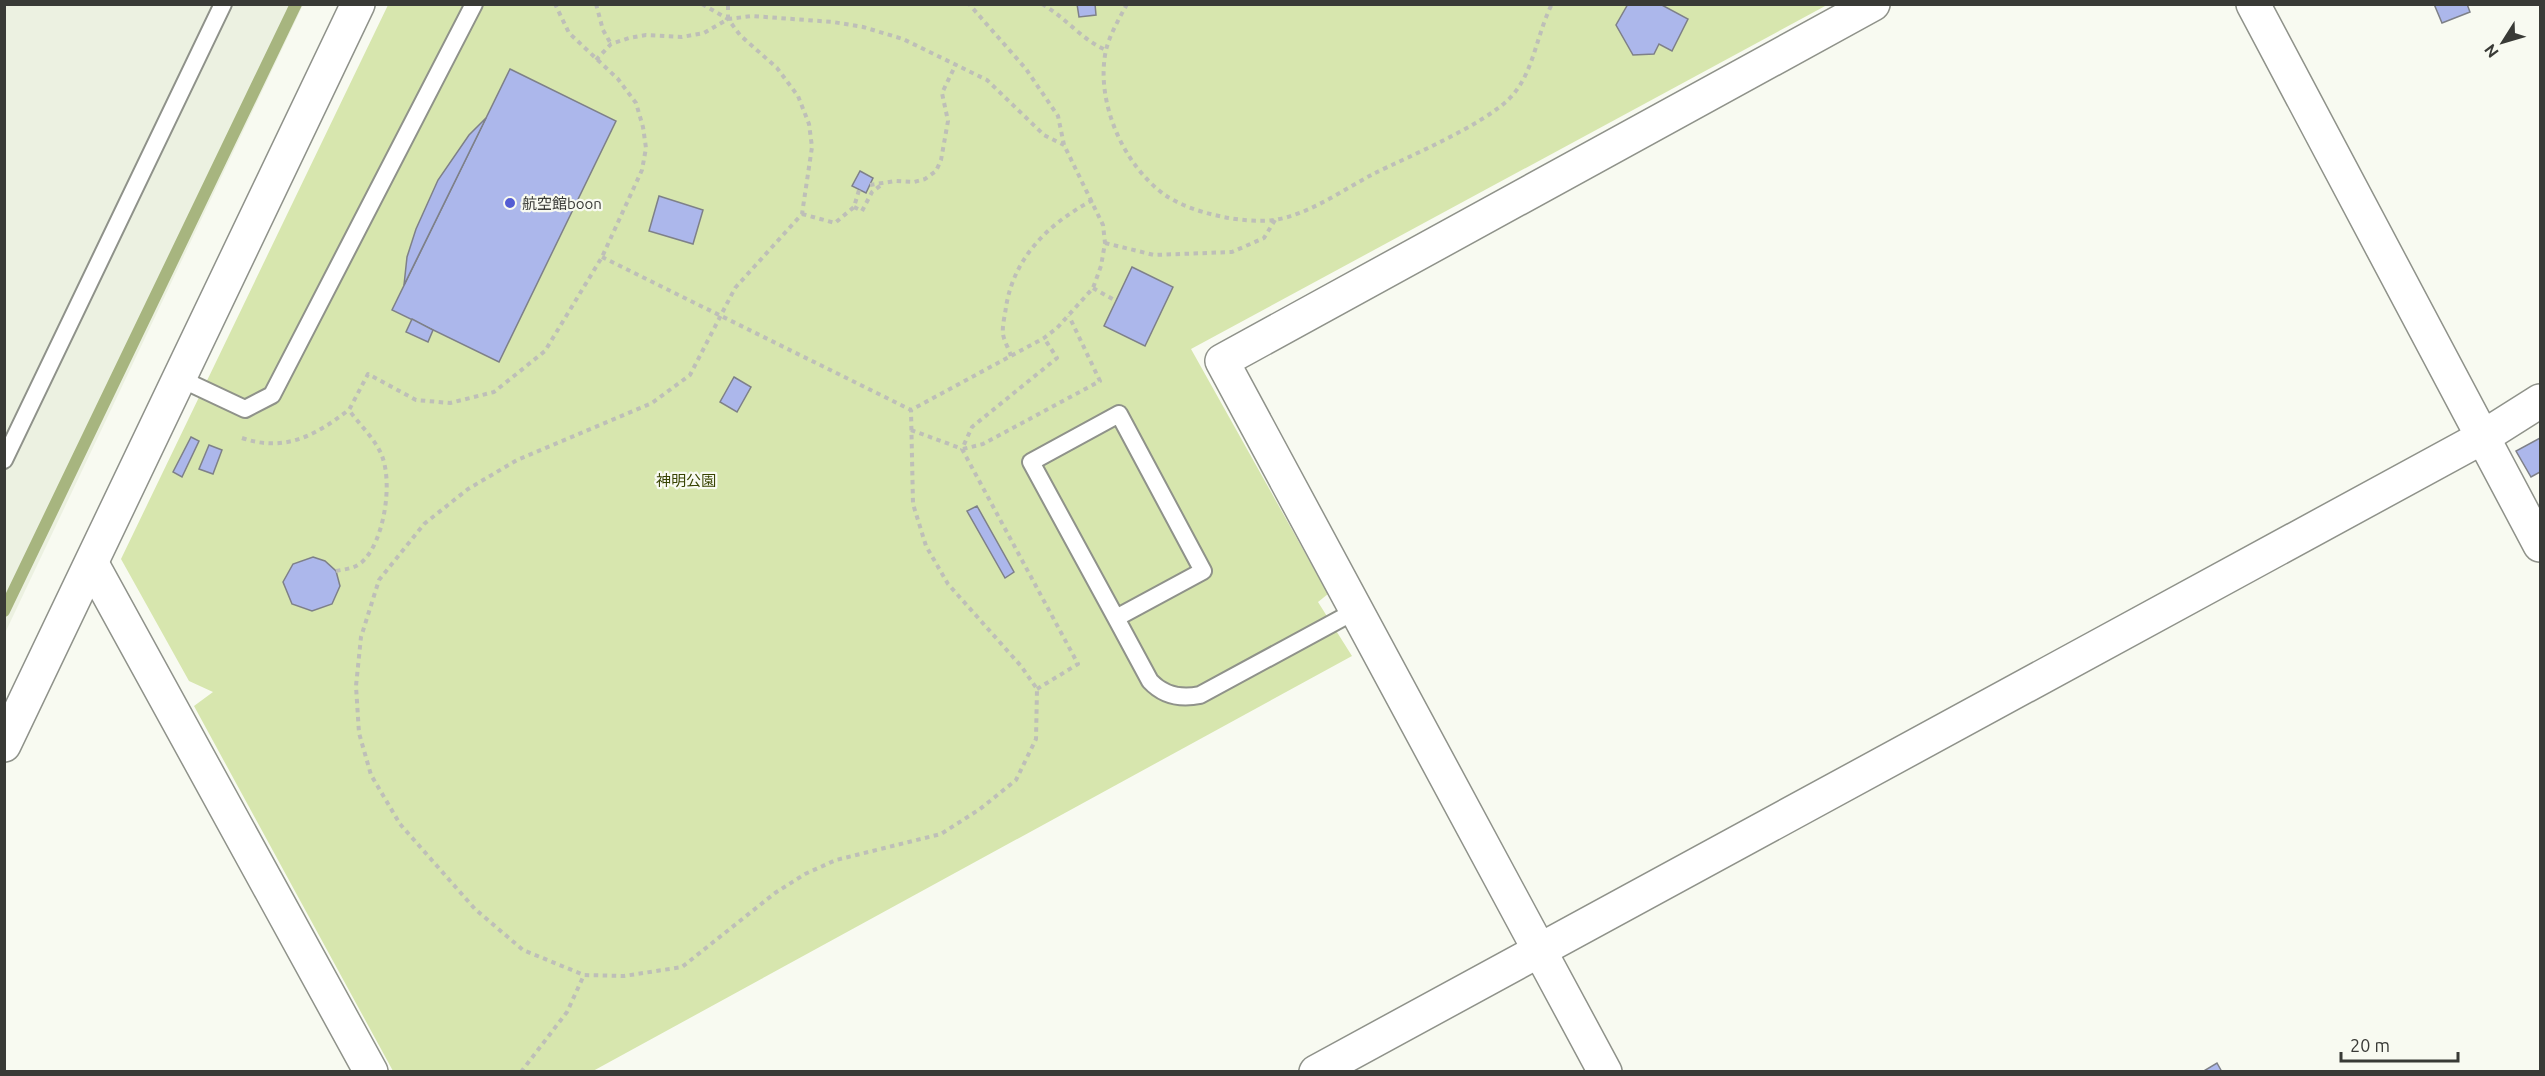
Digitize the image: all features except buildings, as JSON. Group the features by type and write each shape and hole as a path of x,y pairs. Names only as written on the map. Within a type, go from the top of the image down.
{"street":[{"path":"4,745 358,4"},
{"path":"1605,1071 1222,361 1873,4"},
{"path":"2253,4 2541,545"},
{"path":"1316,1071 2483,437 2541,401"},
{"path":"92,564 371,1071"}],"lane":[{"path":"4,460 223,4"},
{"path":"179,378 245,409 272,395 474,4"},
{"path":"1116,618 1203,571 1119,414 1031,462 1116,618 1155,687 1163,693 1189,698 1200,695 1355,611"}],"path":[{"path":"336,571 353,568 362,562 369,553 386,513 388,484 382,455 349,410 368,374 416,400 450,403 494,392 545,351 603,257 634,191 646,148 636,103 618,79 569,33 555,4"},
{"path":"596,4 603,30 611,44"},
{"path":"702,4 728,19 777,68 798,96 809,124 812,147 802,214 735,288 690,375 652,403 517,460 468,489 424,524 379,580 362,637 356,686 359,733 371,775 400,824 475,909 523,950 584,975 624,976 682,967 775,893 805,874 836,860 941,834 980,809 1016,780 1036,739 1037,689 1022,666 948,584 926,546 913,504 911,410"},
{"path":"728,4 728,19"},
{"path":"911,410 1044,338 1069,316 1093,288 1101,266 1105,243 1103,225 1093,200 1064,145 1058,116 1026,69 969,4"},
{"path":"1042,4 1059,14 1094,45 1106,50"},
{"path":"1127,4 1106,50 1107,107 1126,152 1144,175 1165,195 1199,212 1275,220 1307,208 1408,157 1470,124 1509,99 1523,80 1542,22 1552,4"},
{"path":"596,60 611,44 646,35 682,37 704,33 728,19 752,16 833,22 863,27 903,39 987,80 1044,135 1064,145"},
{"path":"870,186 896,181 914,182 925,179 936,171 941,160 948,121 942,93 956,64"},
{"path":"854,207 862,211 872,192 881,185"},
{"path":"802,214 835,223 854,207 860,190"},
{"path":"1011,356 1003,334 1008,295 1016,272 1041,236 1075,209 1093,200"},
{"path":"1105,243 1154,255 1232,252 1264,238 1275,220"},
{"path":"603,257 911,410"},
{"path":"1093,288 1116,301"},
{"path":"911,430 961,449 983,444 1100,381 1069,316"},
{"path":"961,449 972,427 1057,358 1044,338"},
{"path":"961,449 1078,664 1037,689"},
{"path":"522,1071 567,1012 584,975"}],"shaded area":[{"path":"5,5 303,5 5,633"}],"green space":[{"name":"神明公園","path":"388,5 1827,5 1191,349 1328,594 1318,602 1352,656 593,1071 393,1071 194,706 213,692 189,681 121,559"}],"waterway":[{"path":"4,611 296,4"}],"place":[{"name":"航空館boon","path":"510,203"}]}
